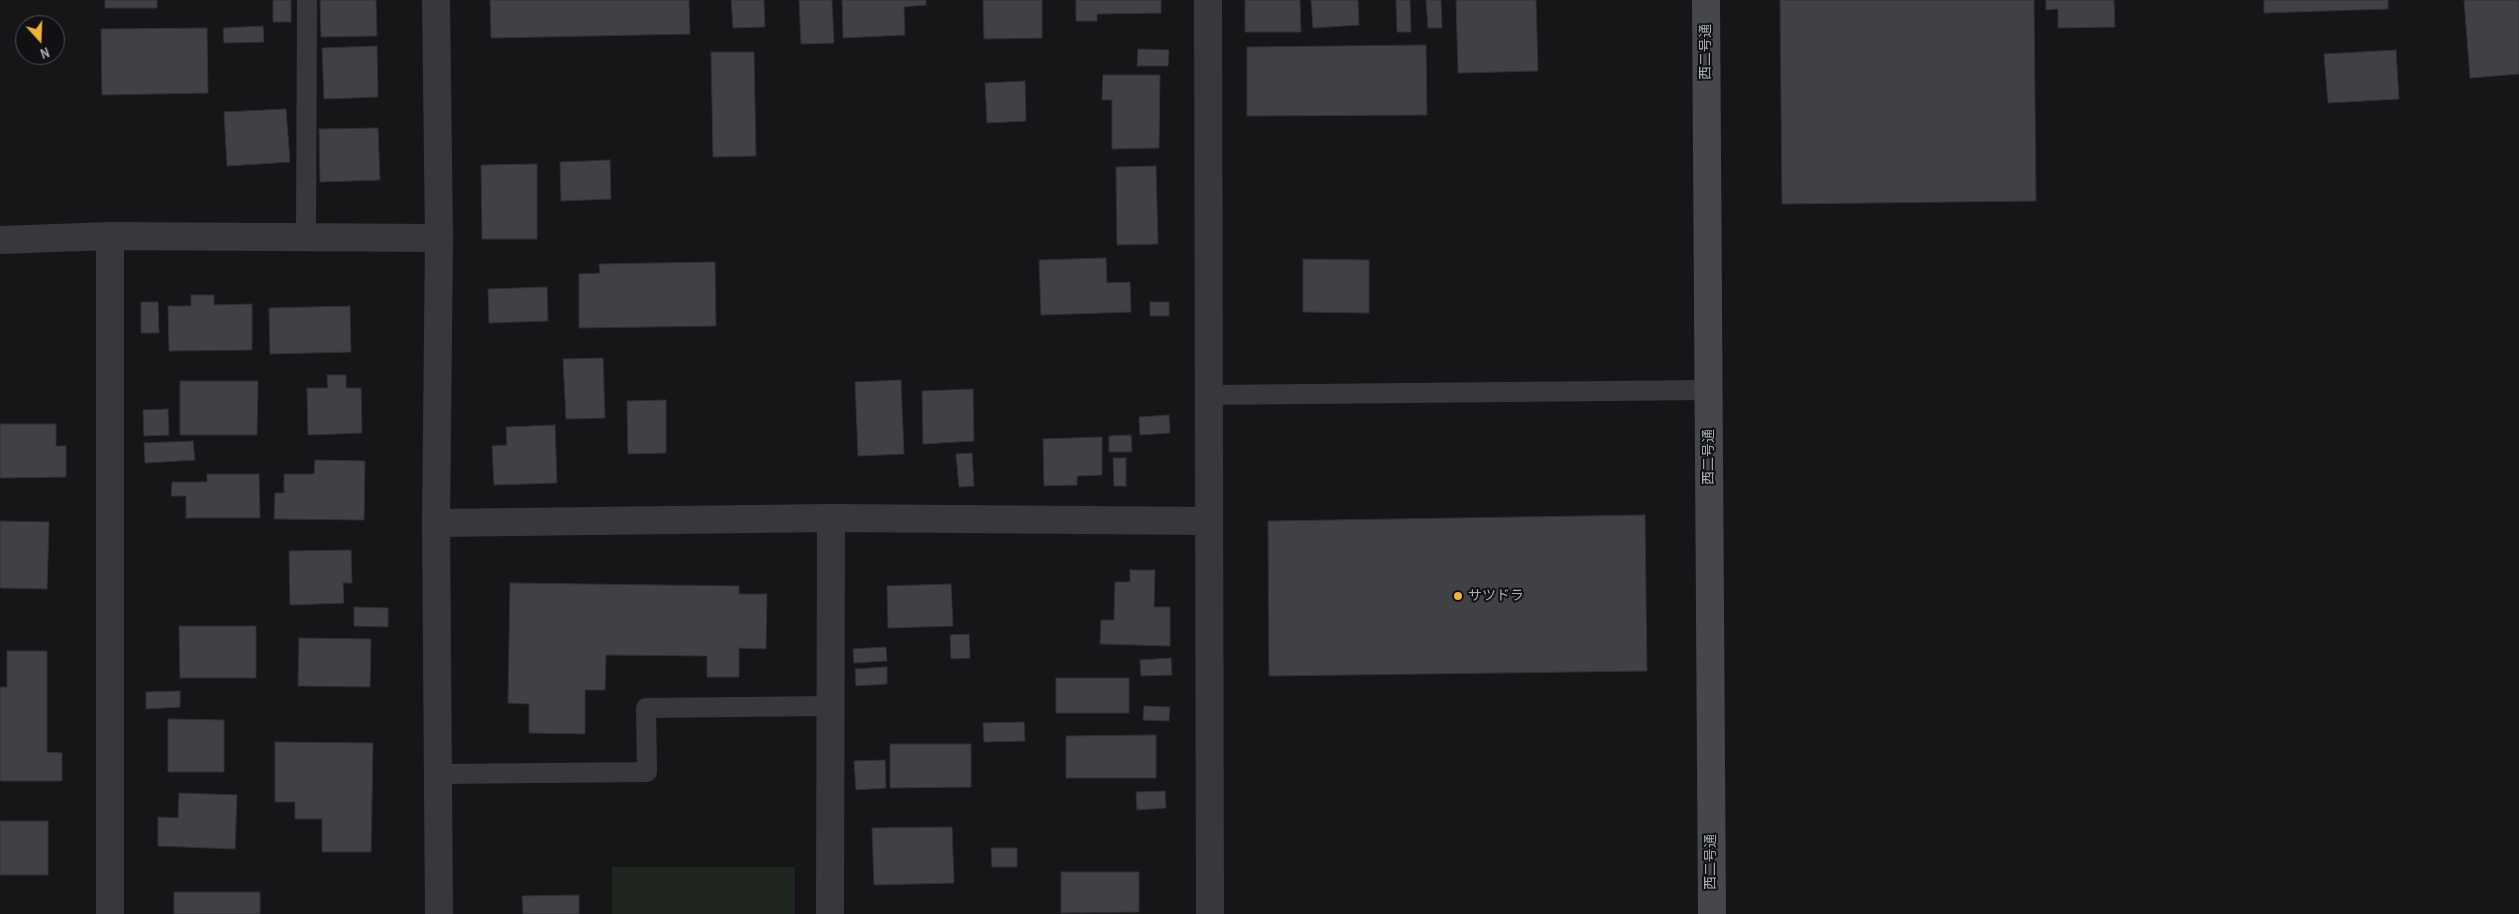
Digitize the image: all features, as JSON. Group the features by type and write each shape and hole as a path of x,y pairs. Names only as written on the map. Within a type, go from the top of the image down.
{"street":[{"path":"436,0 439,238 436,523 439,914"},
{"path":"1208,0 1210,914"},
{"name":"西二号通","path":"1706,0 1712,914"},
{"path":"110,236 110,914"},
{"path":"0,240 110,236 439,238"},
{"path":"436,523 831,518 1209,521"},
{"path":"830,914 831,518"}],"lane":[{"path":"306,238 307,0"},
{"path":"1209,396 1708,390"},
{"path":"438,774 646,772 646,708 830,706"}],"shaded area":[{"path":"612,867 795,867 795,914 612,914"}],"building":[{"path":"105,0 157,0 157,8 105,8"},
{"path":"273,0 291,0 291,22 273,22"},
{"path":"320,0 376,0 377,36 321,37"},
{"path":"490,0 689,0 690,34 491,38"},
{"path":"731,0 764,0 765,27 733,28"},
{"path":"799,0 832,0 834,43 801,44"},
{"path":"842,0 926,0 926,5 904,7 905,35 843,38"},
{"path":"983,0 1042,0 1042,38 984,39"},
{"path":"1076,0 1161,0 1161,13 1097,14 1097,21 1076,21"},
{"path":"1245,0 1300,0 1301,32 1245,32"},
{"path":"1311,0 1358,0 1359,25 1313,28"},
{"path":"1396,0 1410,0 1411,32 1397,32"},
{"path":"1426,0 1441,0 1442,28 1428,28"},
{"path":"1456,0 1536,0 1538,71 1458,73"},
{"path":"1780,0 2034,0 2036,201 1782,204"},
{"path":"2046,0 2114,0 2115,27 2058,28 2058,9 2046,10"},
{"path":"2264,0 2388,0 2388,9 2264,13"},
{"path":"2464,0 2519,0 2519,74 2470,78"},
{"path":"263,26 264,42 224,43 223,28"},
{"path":"207,28 208,93 102,95 101,29"},
{"path":"1426,45 1427,115 1247,116 1247,47"},
{"path":"377,46 378,97 324,99 322,48"},
{"path":"1138,49 1169,50 1168,66 1137,66"},
{"path":"2396,50 2399,99 2328,103 2324,54"},
{"path":"711,52 754,52 756,156 713,157"},
{"path":"1103,75 1160,75 1159,148 1112,149 1112,100 1102,100"},
{"path":"1025,81 1026,121 987,123 985,83"},
{"path":"286,109 290,162 227,166 224,112"},
{"path":"378,128 380,180 320,182 319,129"},
{"path":"610,160 611,199 561,201 560,162"},
{"path":"537,164 537,239 482,239 481,165"},
{"path":"1156,166 1158,244 1117,245 1116,167"},
{"path":"1106,258 1107,283 1130,282 1131,312 1041,315 1039,260"},
{"path":"1303,259 1369,260 1369,313 1303,312"},
{"path":"715,262 716,326 579,328 579,274 600,273 599,264"},
{"path":"547,287 548,321 489,323 488,289"},
{"path":"191,295 214,295 214,305 252,304 252,350 169,351 168,306 191,306"},
{"path":"141,302 158,302 159,333 141,333"},
{"path":"1150,302 1169,302 1169,316 1150,316"},
{"path":"350,306 351,352 270,354 269,308"},
{"path":"603,358 605,418 566,419 563,359"},
{"path":"327,375 346,375 346,388 361,388 362,433 308,435 307,388 328,388"},
{"path":"901,380 904,454 858,456 855,382"},
{"path":"180,381 258,381 257,435 180,435"},
{"path":"973,389 974,441 923,444 922,391"},
{"path":"666,400 666,453 628,454 627,401"},
{"path":"168,409 169,435 144,436 143,410"},
{"path":"1169,415 1170,433 1140,435 1139,417"},
{"path":"0,424 56,424 56,446 66,446 66,477 0,478"},
{"path":"555,425 557,483 494,485 492,446 507,445 506,427"},
{"path":"1131,435 1132,452 1109,452 1109,436"},
{"path":"1102,437 1102,475 1077,476 1077,485 1044,486 1043,439"},
{"path":"193,441 195,460 145,463 144,443"},
{"path":"972,453 974,486 959,487 956,454"},
{"path":"1113,458 1126,458 1126,486 1114,486"},
{"path":"315,460 365,461 364,520 274,519 275,493 284,493 284,474 314,474"},
{"path":"207,474 259,474 260,518 186,518 186,496 171,496 172,482 207,482"},
{"name":"サツドラ","path":"1645,515 1647,671 1269,676 1268,521"},
{"path":"0,521 49,522 47,589 0,588"},
{"path":"351,550 352,583 343,583 344,603 290,605 289,551"},
{"path":"1130,570 1155,570 1154,607 1170,607 1170,646 1100,644 1101,620 1114,620 1115,582 1130,582"},
{"path":"510,583 739,586 739,594 767,594 766,649 739,648 739,677 707,677 707,656 606,655 605,690 585,690 585,734 529,733 529,704 508,703"},
{"path":"951,584 953,626 888,628 887,586"},
{"path":"354,607 388,608 388,627 354,626"},
{"path":"179,626 256,626 256,678 180,678"},
{"path":"969,634 970,658 951,659 950,635"},
{"path":"299,638 371,639 370,687 298,686"},
{"path":"886,647 887,661 854,663 853,649"},
{"path":"7,651 47,651 47,752 62,753 62,781 0,781 0,687 7,687"},
{"path":"1171,658 1172,675 1141,676 1140,660"},
{"path":"887,667 887,684 856,686 855,669"},
{"path":"1056,678 1129,678 1129,713 1056,713"},
{"path":"180,691 180,707 146,709 146,692"},
{"path":"1144,706 1170,707 1169,721 1143,720"},
{"path":"168,719 224,720 224,772 168,772"},
{"path":"1024,722 1025,741 984,742 983,723"},
{"path":"1156,735 1156,778 1066,778 1066,736"},
{"path":"275,742 373,743 371,852 322,852 322,819 295,819 295,802 275,802"},
{"path":"890,744 971,744 971,787 890,788"},
{"path":"885,760 886,788 856,790 854,761"},
{"path":"1165,791 1166,808 1137,810 1136,792"},
{"path":"179,793 237,795 235,849 158,846 158,817 178,818"},
{"path":"0,821 48,821 48,875 0,875"},
{"path":"952,827 954,883 874,885 872,828"},
{"path":"991,848 1017,848 1017,867 992,867"},
{"path":"1061,872 1139,872 1139,912 1061,913"},
{"path":"174,892 260,892 260,914 174,914"},
{"path":"579,895 579,914 523,914 522,896"}],"place":[{"name":"サツドラ","path":"1458,596"}]}
